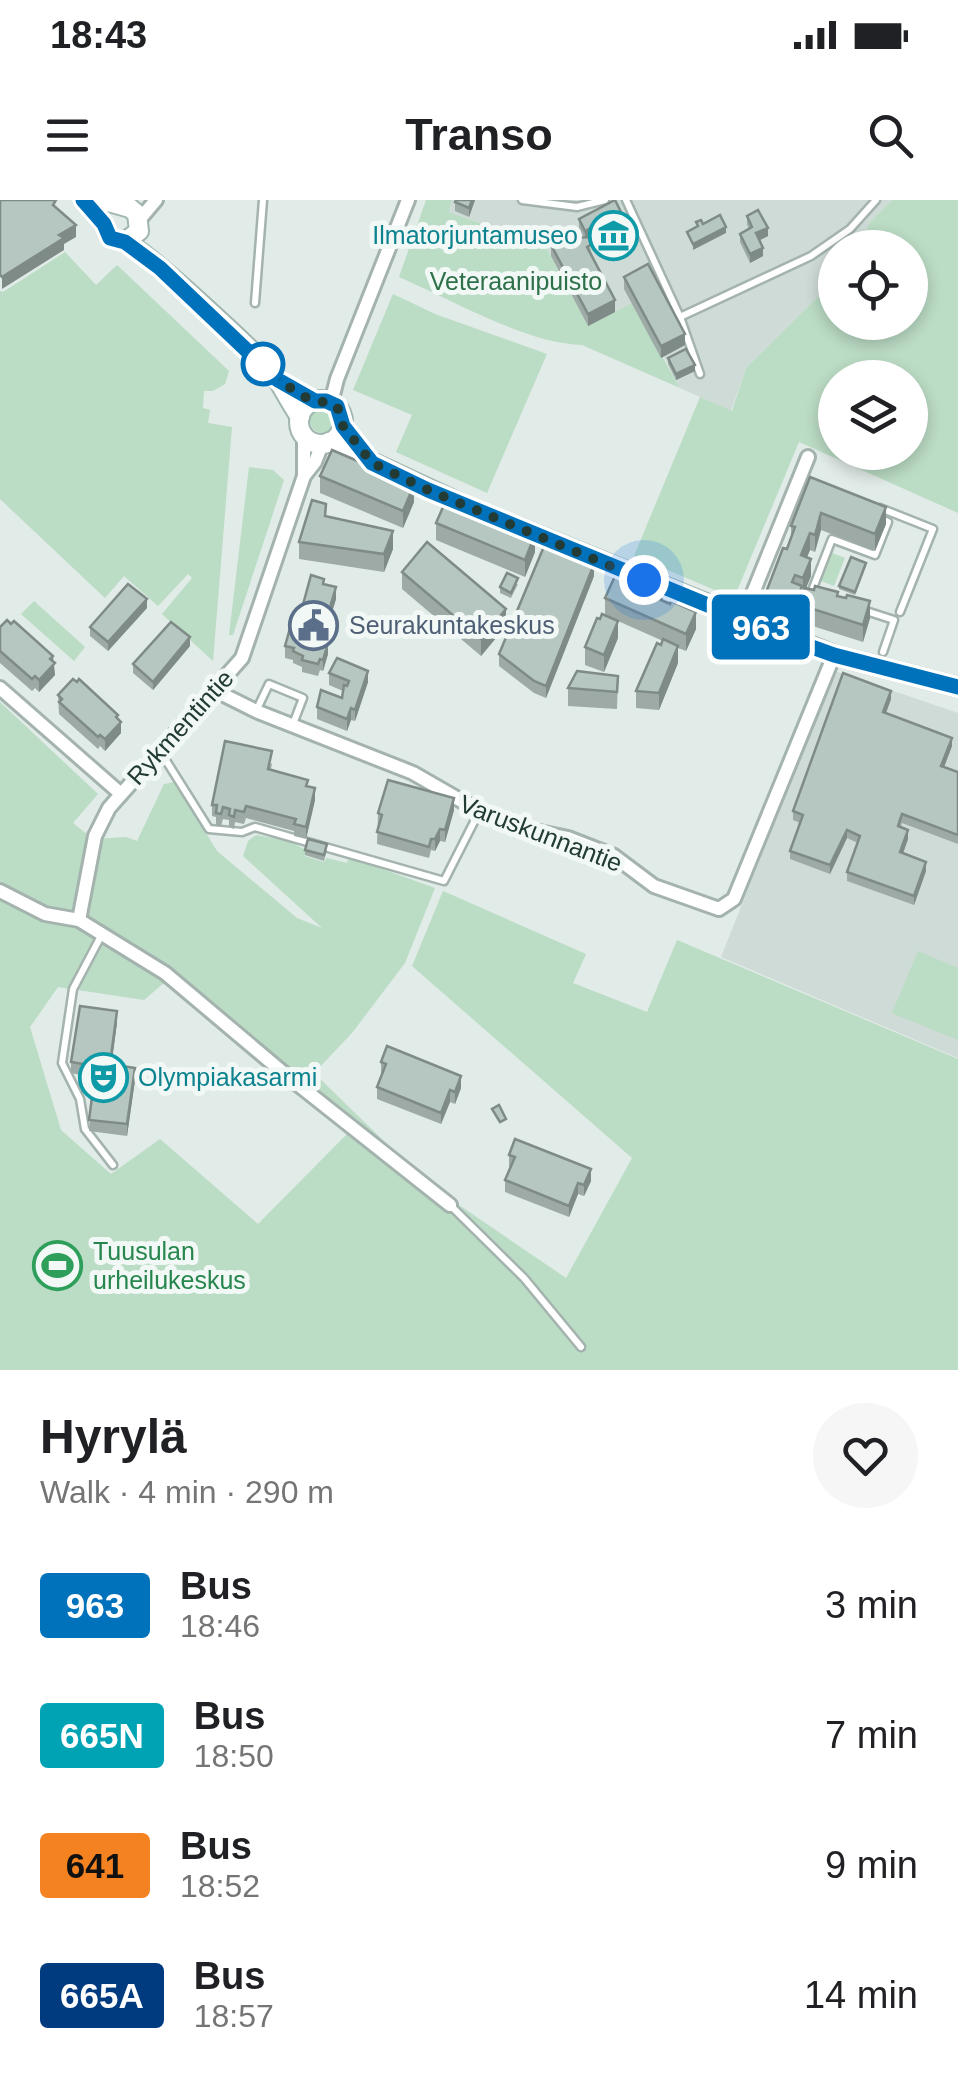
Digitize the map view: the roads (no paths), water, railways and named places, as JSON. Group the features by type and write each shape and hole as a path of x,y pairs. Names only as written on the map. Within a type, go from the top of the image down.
{"street":[{"path":"83,200 104,224 110,238 154,200"},
{"path":"102,200 132,222 160,268 278,380 341,412 343,426 372,463"},
{"path":"302,426 337,379 408,200"},
{"path":"104,224 111,210 132,222"},
{"path":"278,380 302,426 326,443 742,620 834,655 958,688"},
{"name":"Rykmentintie","path":"79,920 96,836 120,794 242,658 304,476 302,426"},
{"path":"326,443 343,426"},
{"name":"Rykmentintie","path":"304,476 326,443"},
{"path":"742,620 808,457"},
{"name":"Varuskunnantie","path":"214,690 256,711 413,773 479,811 525,830 568,838 614,856 654,886 724,908 734,899 834,655"},
{"path":"0,688 120,794"},
{"path":"0,891 45,914 79,920 180,984 286,1075 450,1205"}],"lane":[{"path":"255,303 263,200"},
{"path":"522,200 577,207 605,200"},
{"path":"626,200 680,316 700,374"},
{"path":"680,316 811,256 850,229 876,200"},
{"path":"800,476 816,481"},
{"path":"866,502 933,529 900,612"},
{"path":"828,598 811,593 832,539 876,556 888,522 873,515"},
{"path":"860,609 894,620 882,652"},
{"path":"256,711 269,684 303,698 293,725"},
{"path":"159,749 209,829 242,832 255,827 444,881 479,811"},
{"path":"102,935 73,989 62,1062 80,1100 85,1129 113,1165"},
{"path":"450,1205 524,1278 580,1347"}],"place":[{"name":"Ilmatorjuntamuseo","path":"613,235"},
{"name":"Seurakuntakeskus","path":"314,625"},
{"name":"Olympiakasarmi","path":"103,1077"},
{"name":"Tuusulan urheilukeskus","path":"58,1265"}],"park label":[{"name":"Veteraanipuisto","path":"516,281"}]}
